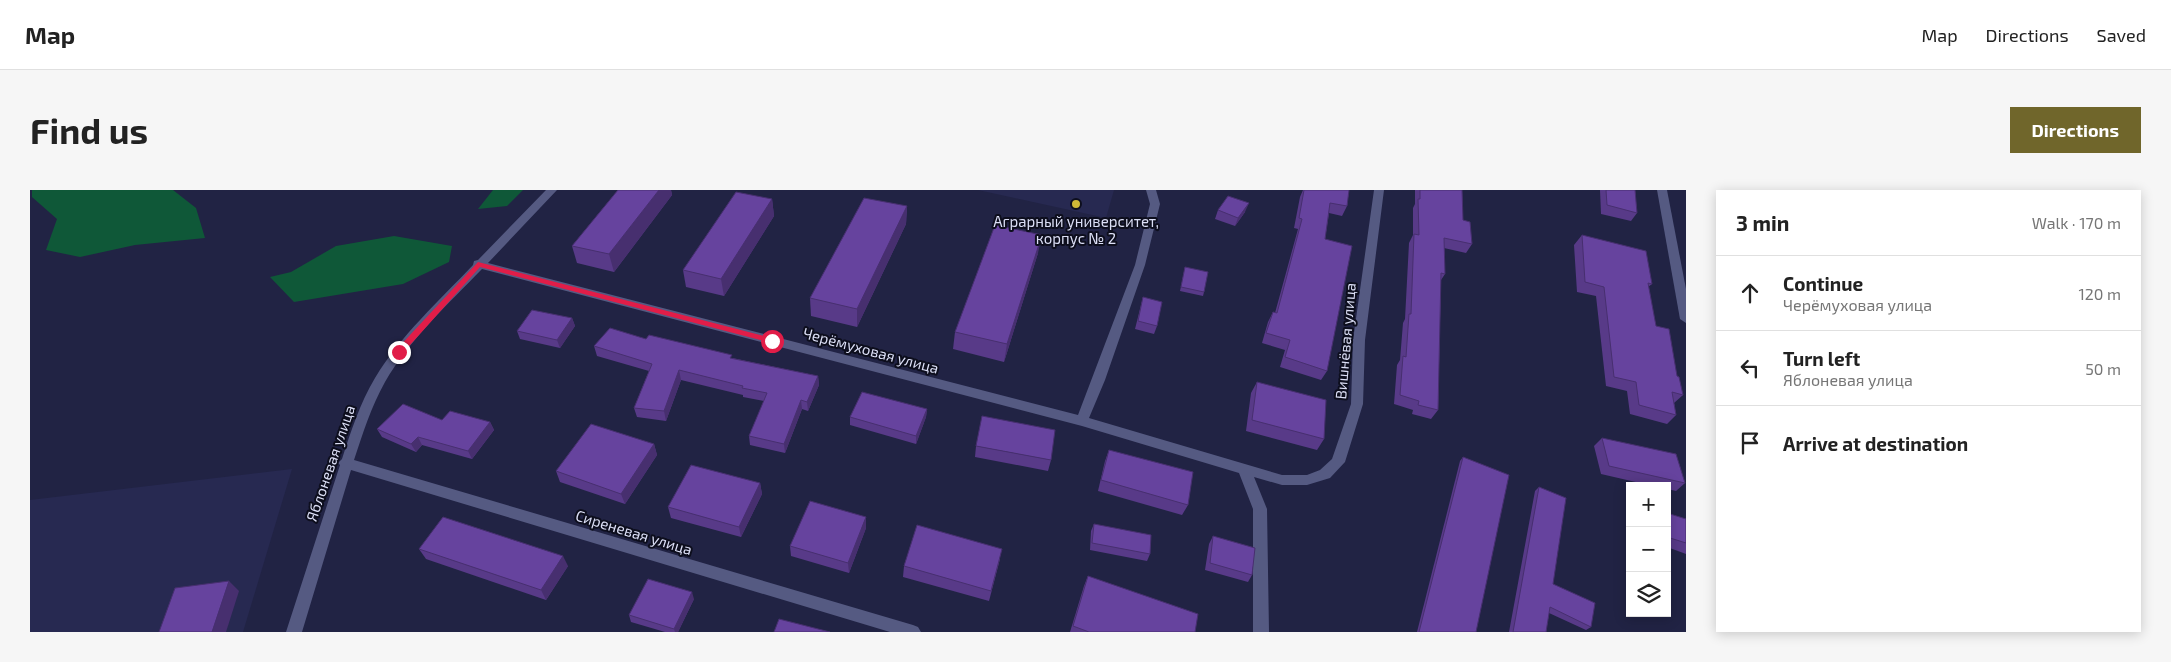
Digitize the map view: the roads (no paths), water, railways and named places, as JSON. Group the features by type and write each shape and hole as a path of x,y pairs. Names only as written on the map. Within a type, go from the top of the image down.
{"street":[{"name":"Яблоневая улица","path":"294,632 362,416 380,380 399,352 419,328 478,264 552,190"},
{"path":"1082,421 1099,380 1140,265 1155,204 1151,190"},
{"name":"Вишнёвая улица","path":"1282,480 1307,480 1325,474 1338,462 1357,404 1359,340 1379,190"},
{"path":"1662,190 1686,319"},
{"name":"Черёмуховая улица","path":"478,264 1082,421 1282,480"},
{"name":"Сиреневая улица","path":"346,463 913,632"},
{"path":"1245,470 1260,509 1261,632"}],"place":[{"name":"Аграрный университет, корпус № 2","path":"1076,204"}]}
